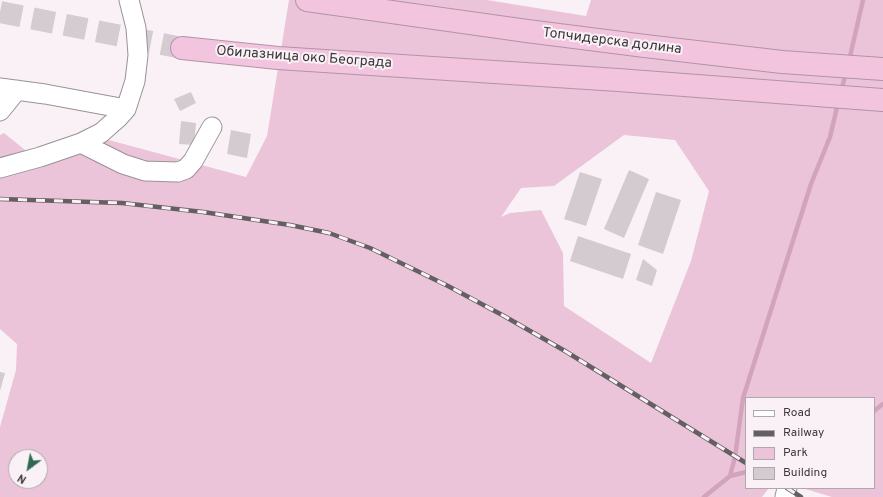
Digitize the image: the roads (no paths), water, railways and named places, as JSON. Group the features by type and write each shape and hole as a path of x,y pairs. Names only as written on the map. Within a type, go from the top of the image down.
{"highway":[{"name":"Топчидерска долина","path":"307,0 653,47 782,62 883,69"},
{"name":"Обилазница око Београда","path":"182,48 278,58 626,80 883,100"}],"street":[{"path":"0,168 40,157 81,143 101,133 126,109 135,81 138,55 136,28 129,0"},
{"path":"0,111 9,89 126,109"},
{"path":"81,143 122,164 145,172 178,172 186,169 193,161 212,127"}],"waterway":[{"path":"849,61 863,0"},
{"path":"841,92 846,72"},
{"path":"704,497 730,476 735,457 743,398 811,184 830,137 838,103"},
{"path":"875,410 883,404"},
{"path":"730,476 745,472"}],"tunnel":[{"path":"0,12 182,48"}],"railway":[{"path":"0,199 122,203 203,212 290,225 329,233 370,248 448,286 504,316 565,351 745,462"},
{"path":"789,489 801,497"}]}
